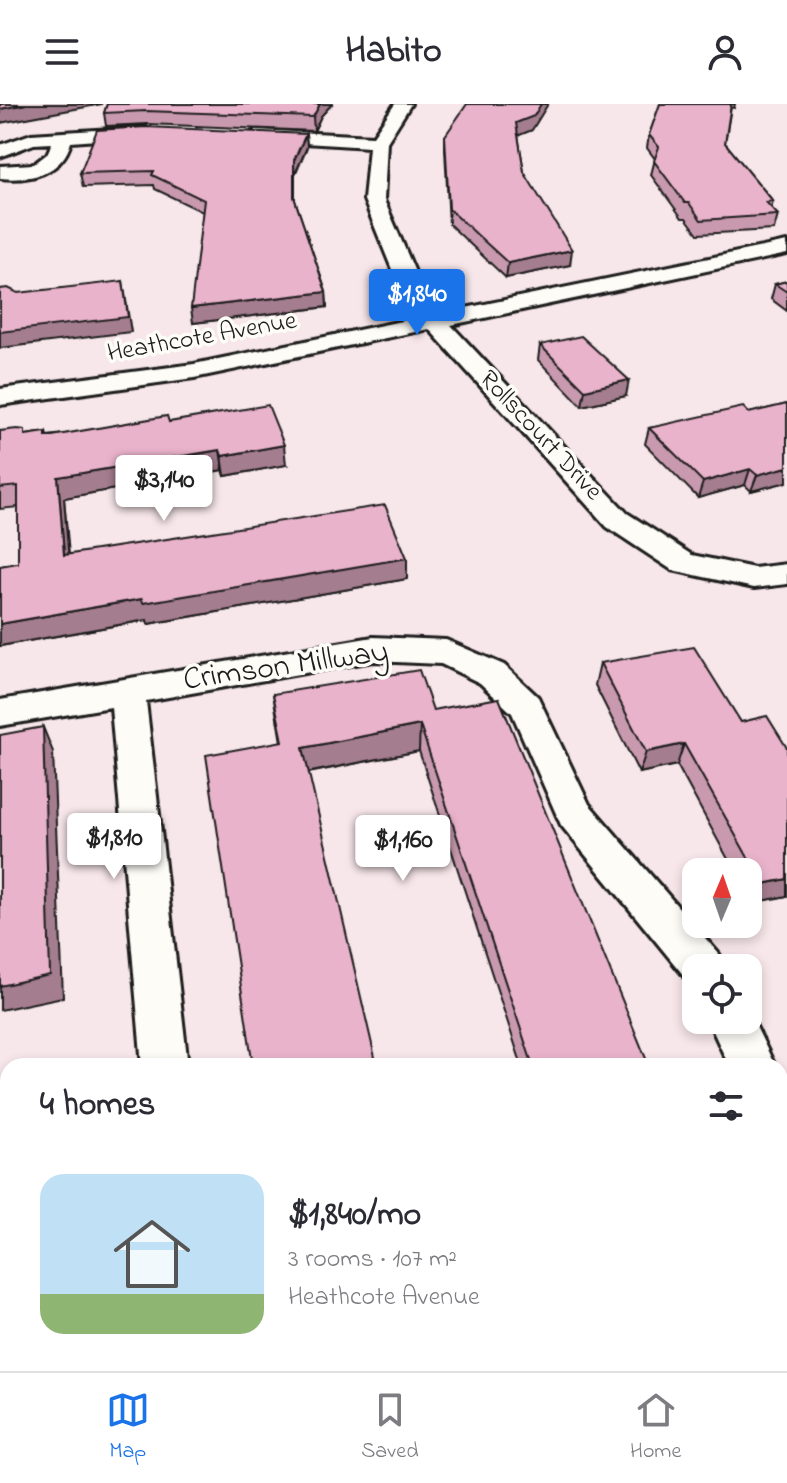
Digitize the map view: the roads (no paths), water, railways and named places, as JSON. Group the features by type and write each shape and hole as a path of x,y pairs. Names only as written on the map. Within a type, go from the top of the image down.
{"street":[{"name":"Rollscourt Drive","path":"403,104 378,142 374,200 404,272 436,323 617,520 683,563 754,578 787,574"},
{"path":"0,151 31,139 163,133"},
{"path":"236,135 378,142"},
{"path":"0,172 22,173 46,167 61,148 63,137"},
{"name":"Heathcote Avenue","path":"0,397 194,371 787,248"},
{"name":"Crimson Millway","path":"0,713 373,649 446,652 492,674 526,706 575,814 692,954"},
{"path":"127,690 164,1058"},
{"path":"737,1034 748,1058"}]}
